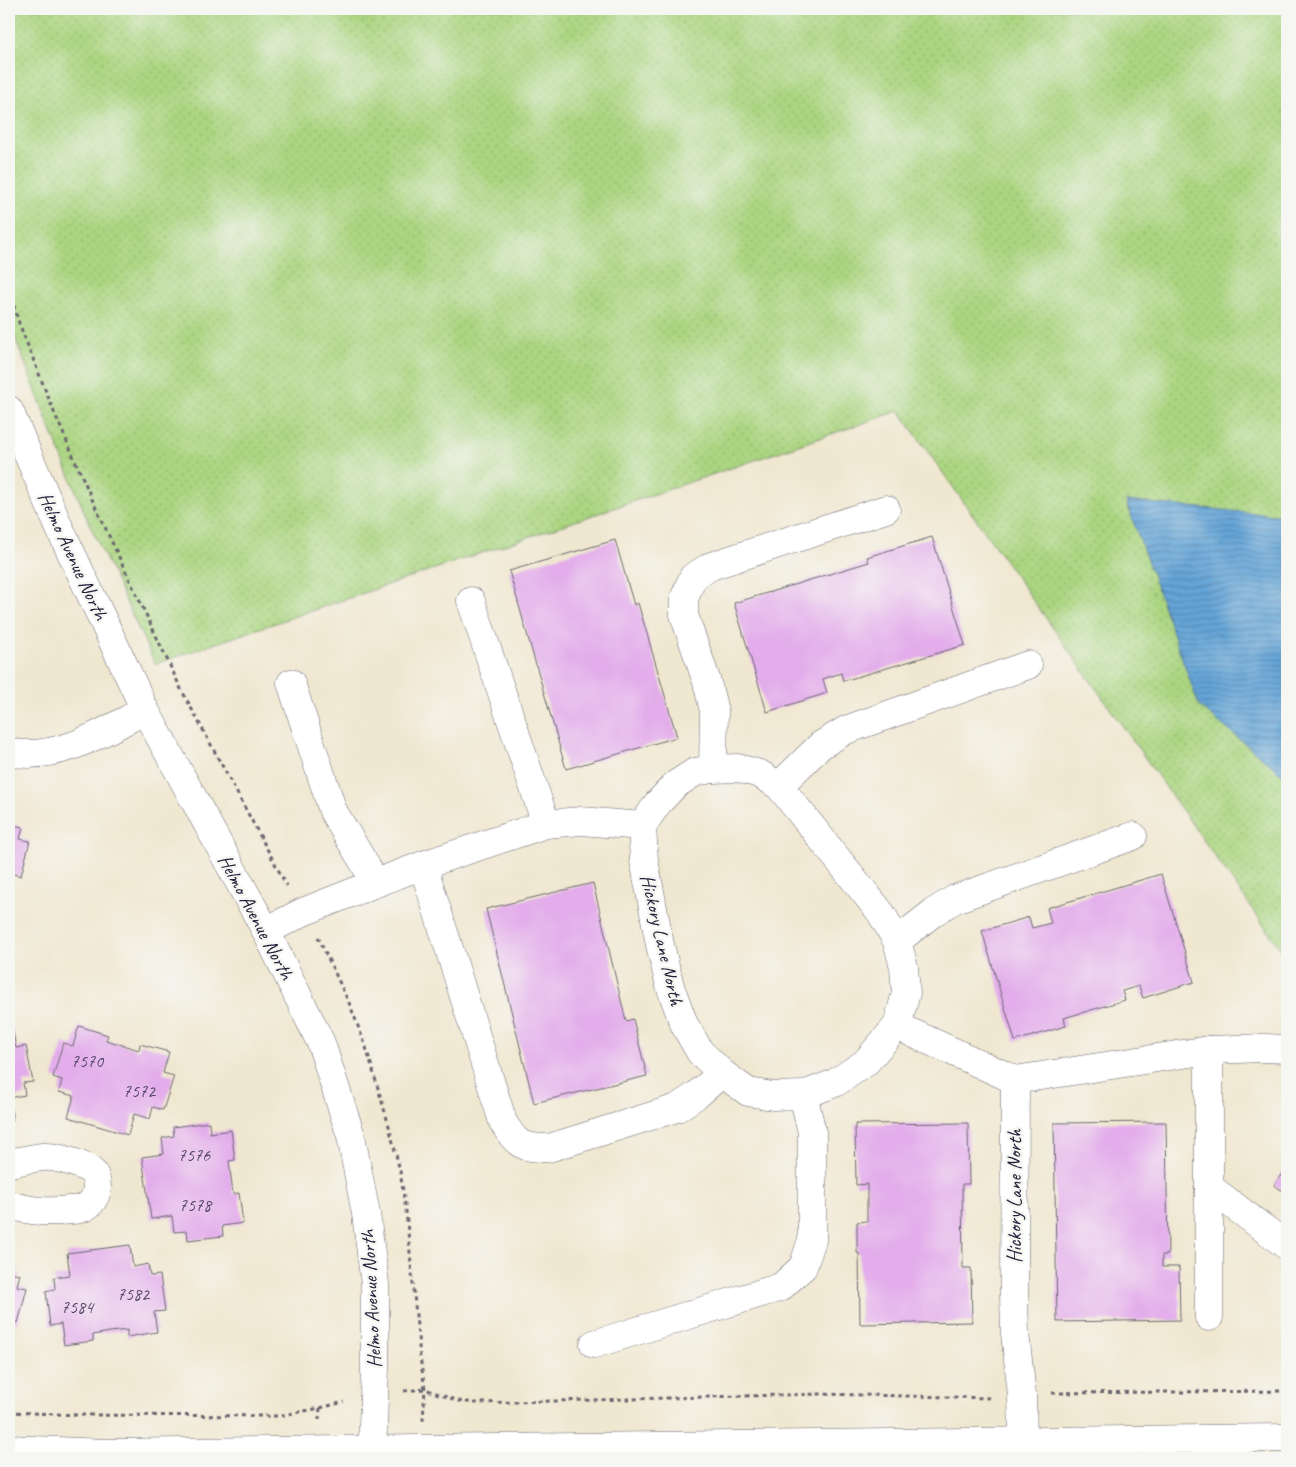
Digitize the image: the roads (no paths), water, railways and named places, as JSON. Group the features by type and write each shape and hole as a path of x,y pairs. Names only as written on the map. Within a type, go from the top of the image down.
{"street":[{"name":"Helmo Avenue North","path":"9,410 59,527 145,710 266,931 321,1043 351,1136 366,1214 375,1284 372,1454"},
{"path":"713,769 714,711 707,682 684,615 684,599 692,577 710,566 886,508"},
{"path":"471,601 546,824"},
{"path":"779,786 821,745 846,730 1028,665"},
{"path":"291,682 333,810 376,883"},
{"path":"9,752 40,754 71,747 145,710"},
{"name":"Hickory Lane North","path":"738,768 760,774 779,786 881,913 897,941 904,967 906,993 897,1026 865,1063 835,1083 803,1095 773,1096 748,1092 722,1073 700,1052 684,1024 670,986 660,945 644,860 642,826 658,803 675,785 695,772 713,769 738,768"},
{"path":"266,931 302,912 423,865 546,824 581,821 642,826"},
{"path":"897,941 934,912 955,899 1133,836"},
{"path":"423,865 502,1122 513,1139 529,1148 549,1148 668,1111 677,1108 698,1094 722,1073"},
{"path":"897,1026 1015,1080 1209,1050 1287,1048"},
{"path":"1209,1050 1209,1317"},
{"name":"Hickory Lane North","path":"1015,1080 1014,1295 1015,1333 1022,1395 1023,1441"},
{"path":"594,1344 781,1287 803,1267 812,1240 812,1132 803,1095"},
{"path":"9,1163 44,1157 69,1162 85,1167 93,1173 97,1190 93,1201 84,1208 79,1209 46,1212 9,1205"},
{"path":"1209,1187 1287,1246"},
{"path":"9,1449 105,1453 372,1454 432,1450 1287,1438"}],"water":[{"path":"1126,501 1287,516 1287,778 1199,706"}]}
